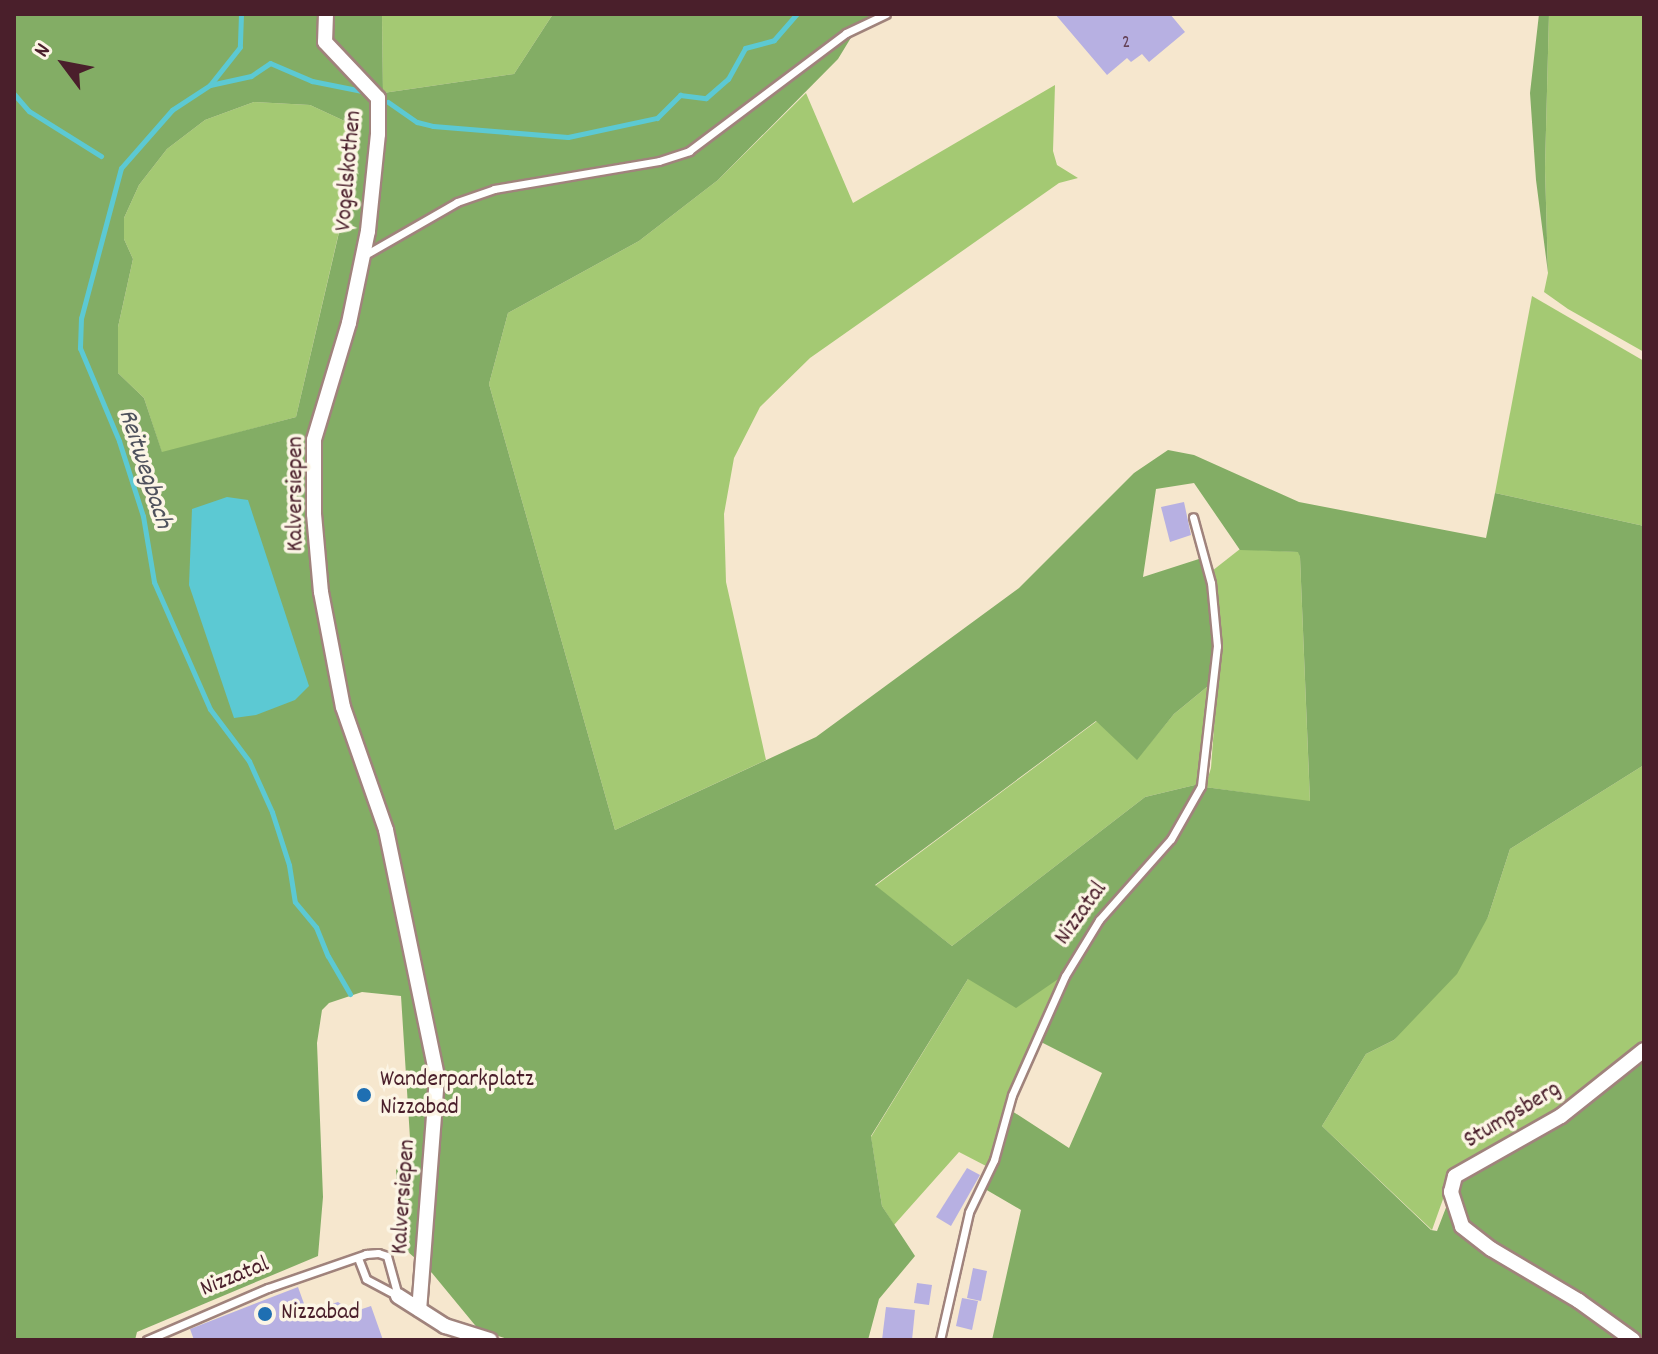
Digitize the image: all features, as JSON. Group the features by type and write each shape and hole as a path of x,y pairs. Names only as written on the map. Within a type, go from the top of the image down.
{"street":[{"name":"Vogelskothen","path":"326,14 325,42 378,98 375,162 363,256"},
{"name":"Kalversiepen","path":"363,256 349,323 314,440 314,514 321,592 343,707 386,830 437,1077 419,1309"},
{"name":"Stumpsberg","path":"1633,1340 1579,1301 1491,1249 1462,1226 1451,1192 1455,1176 1561,1116 1644,1050"},
{"path":"398,1296 445,1326 490,1340"}],"lane":[{"path":"363,256 457,202 494,189 659,161 689,151 846,33 886,14"},
{"name":"Nizzatal","path":"940,1340 969,1212 994,1160 1012,1095 1065,976 1099,920 1171,839 1201,786 1217,646 1211,583 1193,517"},
{"path":"378,1253 387,1256 398,1296 366,1279 358,1258 378,1253"},
{"name":"Nizzatal","path":"147,1340 341,1260 358,1258"}],"green space":[{"path":"14,14 382,14 383,93 514,74 553,14 878,14 844,30 722,125 685,148 691,156 852,36 838,59 718,180 639,241 508,313 489,384 615,830 816,737 1019,588 1134,473 1168,450 1194,455 1299,502 1486,538 1495,493 1644,526 1644,765 1510,849 1488,917 1457,974 1394,1040 1366,1054 1322,1126 1431,1230 1437,1231 1457,1179 1497,1161 1564,1121 1644,1057 1644,1340 992,1340 1021,1210 985,1189 1012,1111 1069,1148 1102,1073 1039,1041 1068,977 1100,922 1172,841 1205,787 1310,801 1300,557 1298,552 1240,550 1194,483 1156,489 1143,577 1202,558 1209,585 1215,649 1213,682 1174,714 1137,760 1096,721 875,885 952,946 1145,797 1199,784 1179,824 1097,920 1064,975 1016,1008 968,979 871,1136 882,1206 915,1256 879,1299 868,1340 511,1340 479,1330 432,1273 399,1244 396,1170 411,1154 401,996 362,992 329,1003 322,1010 317,1043 323,1197 318,1256 137,1332 135,1340 14,1340","holes":["254,102 310,105 351,124 358,151 296,417 162,452 144,398 118,373 118,327 133,259 124,239 124,218 139,185 167,149 205,120"]},
{"path":"382,14 553,14 514,74 383,93"},
{"path":"1539,14 1549,14 1545,168 1548,273 1536,180 1530,93"},
{"path":"1549,14 1644,14 1644,352 1544,292 1548,273 1545,168"},
{"path":"1055,85 1053,151 1057,165 1078,178 1059,183 810,358 760,407 734,458 724,514 726,582 766,760 615,830 489,384 508,313 639,241 718,180 806,93 853,203"},
{"path":"254,102 310,105 351,124 358,150 296,417 162,453 144,398 118,373 118,327 133,259 124,239 124,218 139,185 167,149 205,120"},
{"path":"1532,296 1644,361 1644,526 1495,493"},
{"path":"1240,549 1299,552 1310,802 1205,787 1211,768 1219,659 1212,571"},
{"path":"1213,682 1199,784 1145,797 952,946 875,886 1097,721 1137,759 1174,714"},
{"path":"1644,765 1644,1046 1560,1114 1452,1174 1432,1230 1322,1126 1366,1054 1394,1040 1488,917 1510,849"},
{"path":"1064,975 1009,1097 988,1167 959,1152 894,1225 882,1206 871,1137 968,979"}],"water":[{"path":"227,497 248,500 309,686 295,700 256,715 234,718 189,585 192,509"}],"building":[{"path":"1055,14 1170,14 1185,32 1149,62 1142,54 1131,62 1127,58 1107,75"},
{"path":"1184,502 1191,535 1170,542 1161,507"},
{"path":"967,1168 980,1175 951,1226 936,1217"},
{"path":"973,1268 987,1271 981,1301 967,1298"},
{"path":"917,1283 932,1285 929,1305 914,1303"},
{"name":"Nizzabad","path":"298,1287 307,1312 338,1302 353,1312 371,1306 383,1340 194,1340 190,1329"},
{"path":"962,1298 978,1301 972,1330 956,1326"},
{"path":"886,1307 915,1310 912,1340 882,1340"}],"waterway":[{"name":"Reitwegbach","path":"241,14 240,47 210,85 172,110 121,168 81,318 80,348 119,441 143,516 154,582 210,709 249,761 272,812 289,865 295,902 316,927 328,956 350,994"},
{"path":"388,102 417,122 433,126 568,137 657,118 680,95 706,98 728,79 745,48 774,40 797,14"},
{"path":"210,85 251,76 270,63 312,81 362,91"},
{"path":"14,94 29,111 101,156"}],"place":[{"name":"Wanderparkplatz Nizzabad","path":"364,1095"},
{"name":"Nizzabad","path":"265,1314"}]}
